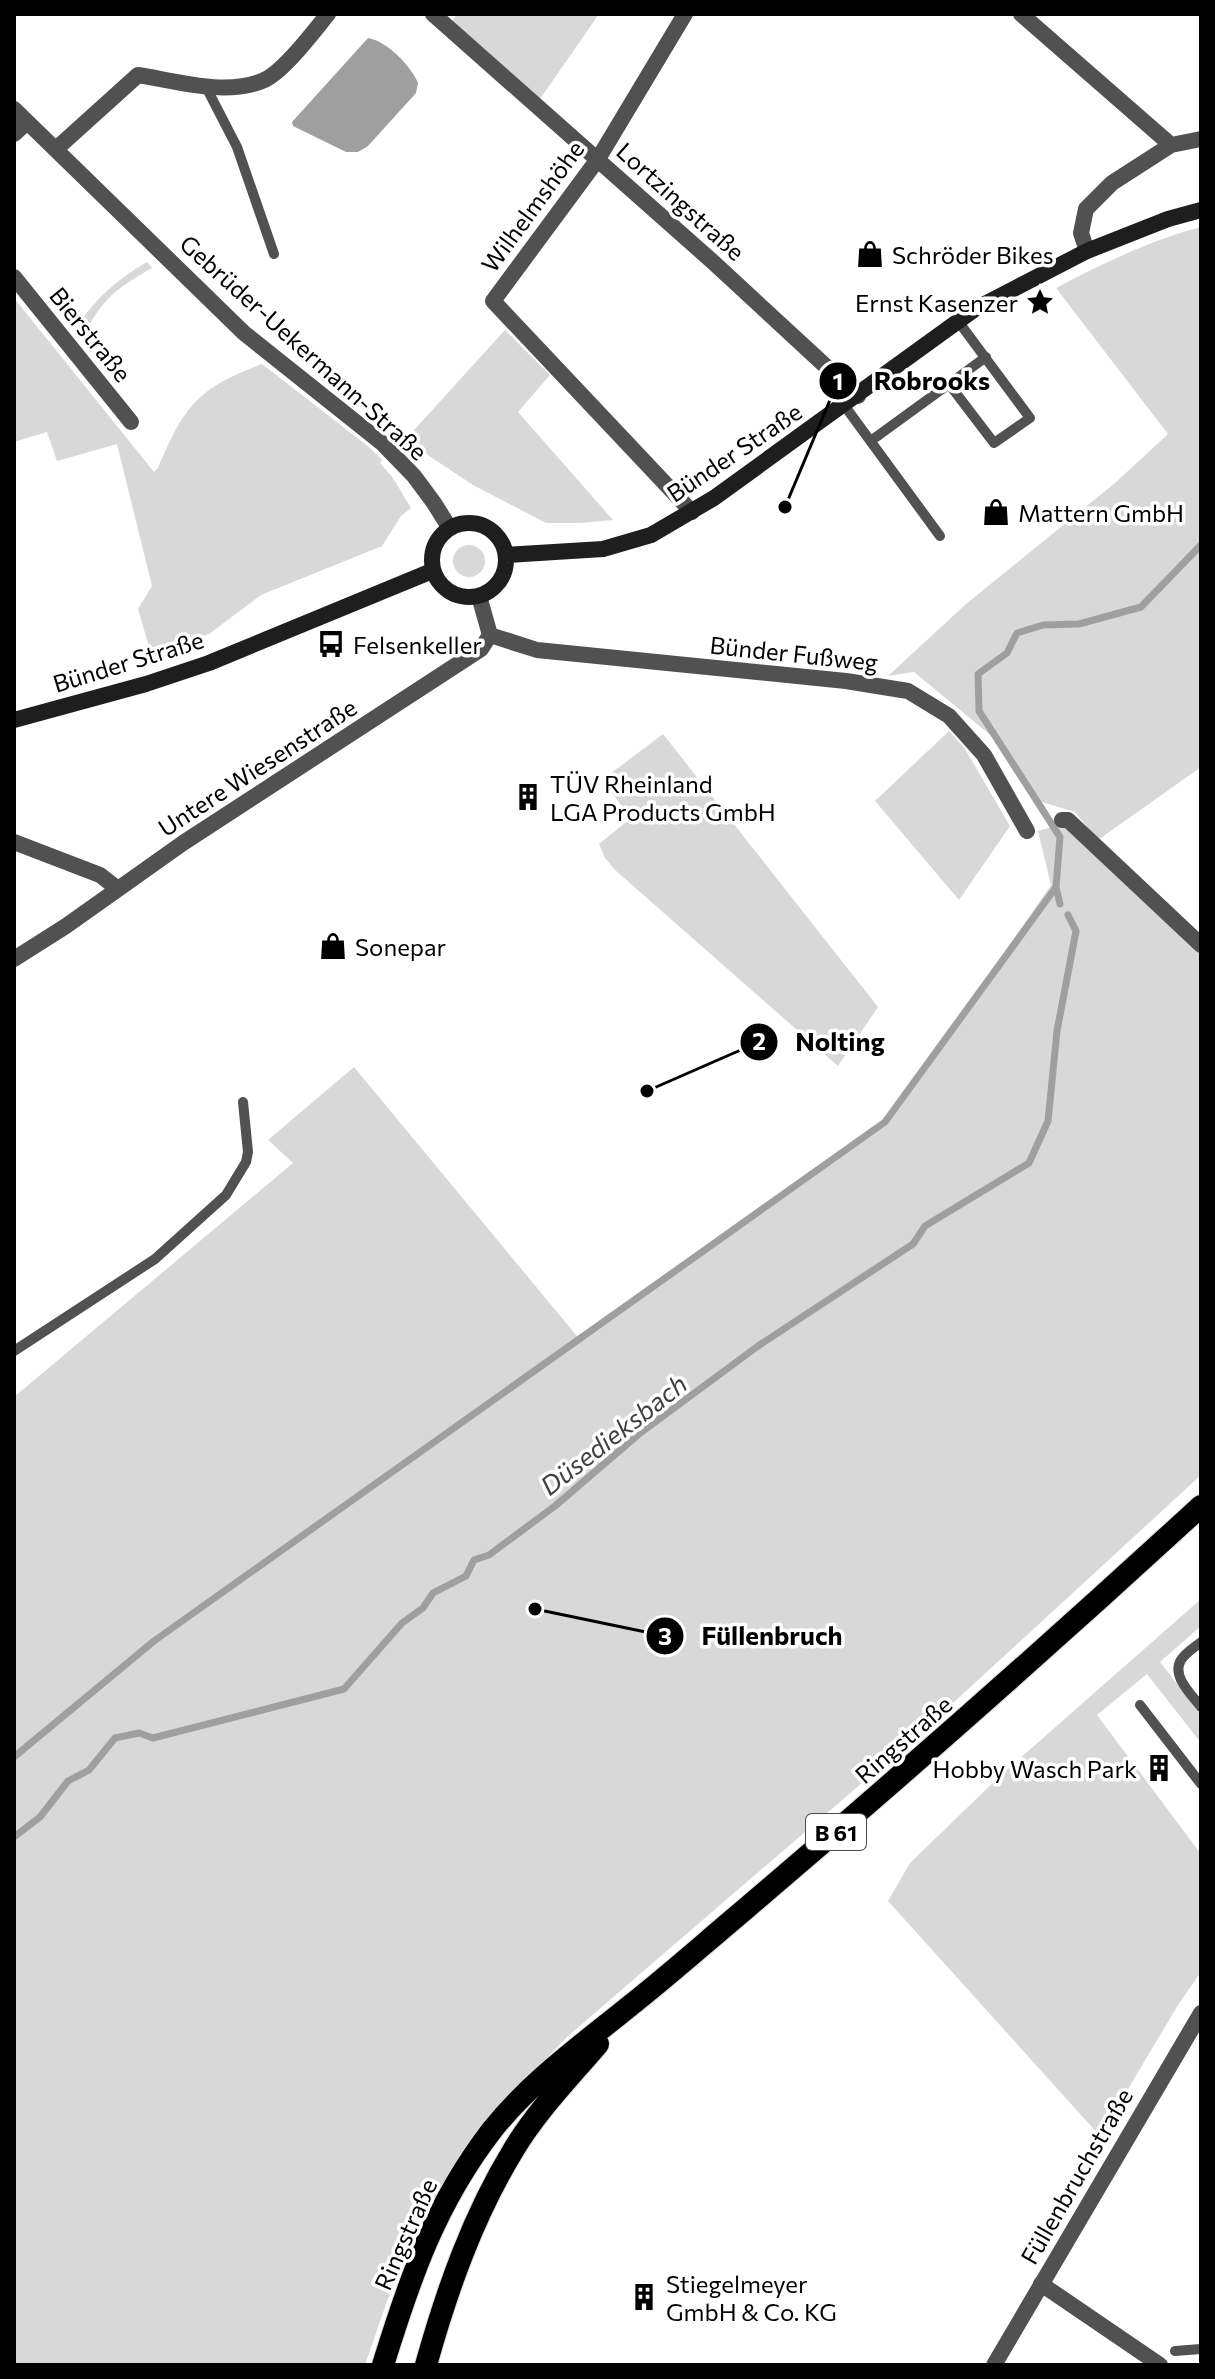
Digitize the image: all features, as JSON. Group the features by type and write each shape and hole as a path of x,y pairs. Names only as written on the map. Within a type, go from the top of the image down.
{"highway":[{"name":"Ringstraße","path":"383,2365 416,2263 441,2209 465,2167 530,2088 827,1840 1038,1657 1201,1506"},
{"name":"Ringstraße","path":"426,2365 462,2252 514,2149 554,2094 633,2004"}],"main road":[{"name":"Bünder Straße","path":"506,555 603,549 651,535 692,512 975,309 1087,251 1168,219 1201,210"},
{"path":"463,522 478,523 492,529 506,555 500,581 479,596 464,598 451,593 439,584 432,571 431,554 437,539 449,527 463,522"},
{"name":"Bünder Straße","path":"14,720 146,684 209,663 432,571"}],"street":[{"path":"56,149 138,75 234,87 265,81 298,51 328,14"},
{"name":"Lortzingstraße","path":"433,14 713,262 851,400"},
{"name":"Wilhelmshöhe","path":"685,14 598,159 493,301 692,512"},
{"path":"1021,14 1171,145"},
{"name":"Gebrüder-Uekermann-Straße","path":"14,109 244,333 382,443 414,476 449,527"},
{"path":"14,134 27,122"},
{"path":"1087,251 1081,233 1086,209 1112,183 1171,145 1201,139"},
{"name":"Bierstraße","path":"14,277 131,422"},
{"path":"479,596 490,635"},
{"name":"Bünder Fußweg","path":"490,635 537,650 846,681 908,691 949,716 984,755 1027,831"},
{"name":"Untere Wiesenstraße","path":"14,959 196,834 481,649 490,635"},
{"path":"1062,820 1068,820 1201,945"},
{"path":"14,842 100,875 118,889"},
{"name":"Füllenbruchstraße","path":"994,2365 1201,2013"},
{"path":"1041,2284 1160,2365"}],"lane":[{"path":"205,85 237,147 274,254"},
{"path":"949,384 994,443 1030,418 958,321"},
{"path":"872,440 986,357"},
{"path":"851,400 872,440 940,536"},
{"path":"14,1351 155,1259 226,1195 246,1162 248,1152 243,1102"},
{"path":"1201,1642 1181,1660 1178,1670 1184,1685 1201,1707"},
{"path":"1140,1705 1201,1784"},
{"path":"1175,2351 1201,2349"}],"shaded area":[{"path":"457,14 599,14 540,99 451,23"},
{"path":"368,38 398,55 418,83 416,93 368,146 358,152 346,152 293,126 292,122"},
{"path":"1201,227 1201,767 1098,840 1075,812 1035,800 1000,743 914,672 888,676 966,604 1115,483 1168,434 1056,288 1127,253"},
{"path":"147,262 152,268 110,297 82,339 75,331 90,309 115,284"},
{"path":"14,298 154,472 176,429 196,402 222,382 262,364 369,447 382,460 380,463 411,508 401,516 382,546 261,595 209,634 151,654 138,609 152,586 117,444 57,461 47,432 14,442"},
{"path":"505,330 550,375 518,412 613,520 546,523 473,485 405,440"},
{"path":"469,545 480,550 485,561 480,572 469,577 458,572 453,561 458,550"},
{"path":"949,731 965,749 1010,826 959,900 875,801"},
{"path":"663,734 878,1007 838,1066 605,858 599,844 631,818 602,780"},
{"path":"1066,823 1201,953 1201,1475 927,1727 568,2036 490,2117 418,2229 386,2304 365,2365 14,2365 14,1397 293,1163 268,1140 354,1067 581,1341 886,1123 1051,885 1038,831"},
{"path":"1201,1599 1201,1626 1160,1662 1201,1715 1201,1743 1147,1674 1097,1715 1201,1854 1201,1972 1100,2136 888,1901 910,1863 1002,1774"}],"waterway":[{"name":"Düsedieksbach","path":"1060,904 1056,887 1060,837 979,711 978,674 1007,653 1017,633 1043,625 1079,624 1141,607 1201,545"},
{"path":"14,1757 154,1641 885,1122 1056,887"},
{"name":"Düsedieksbach","path":"14,1837 40,1817 68,1781 89,1770 115,1738 139,1733 153,1738 344,1689 402,1623 423,1608 433,1593 466,1576 474,1560 489,1555 555,1506 639,1434 758,1346 913,1244 925,1226 1029,1163 1048,1121 1057,1031 1076,931 1068,915"}],"place":[{"name":"Schröder Bikes","path":"870,254"},
{"name":"Ernst Kasenzer","path":"1040,302"},
{"name":"Robrooks","path":"785,507"},
{"name":"Mattern GmbH","path":"996,512"},
{"name":"Felsenkeller","path":"331,644"},
{"name":"TÜV Rheinland LGA Products GmbH","path":"528,797"},
{"name":"Sonepar","path":"333,946"},
{"name":"Nolting","path":"647,1091"},
{"name":"Füllenbruch","path":"535,1609"},
{"name":"Hobby Wasch Park","path":"1159,1768"},
{"name":"Stiegelmeyer GmbH & Co. KG","path":"644,2297"}]}
